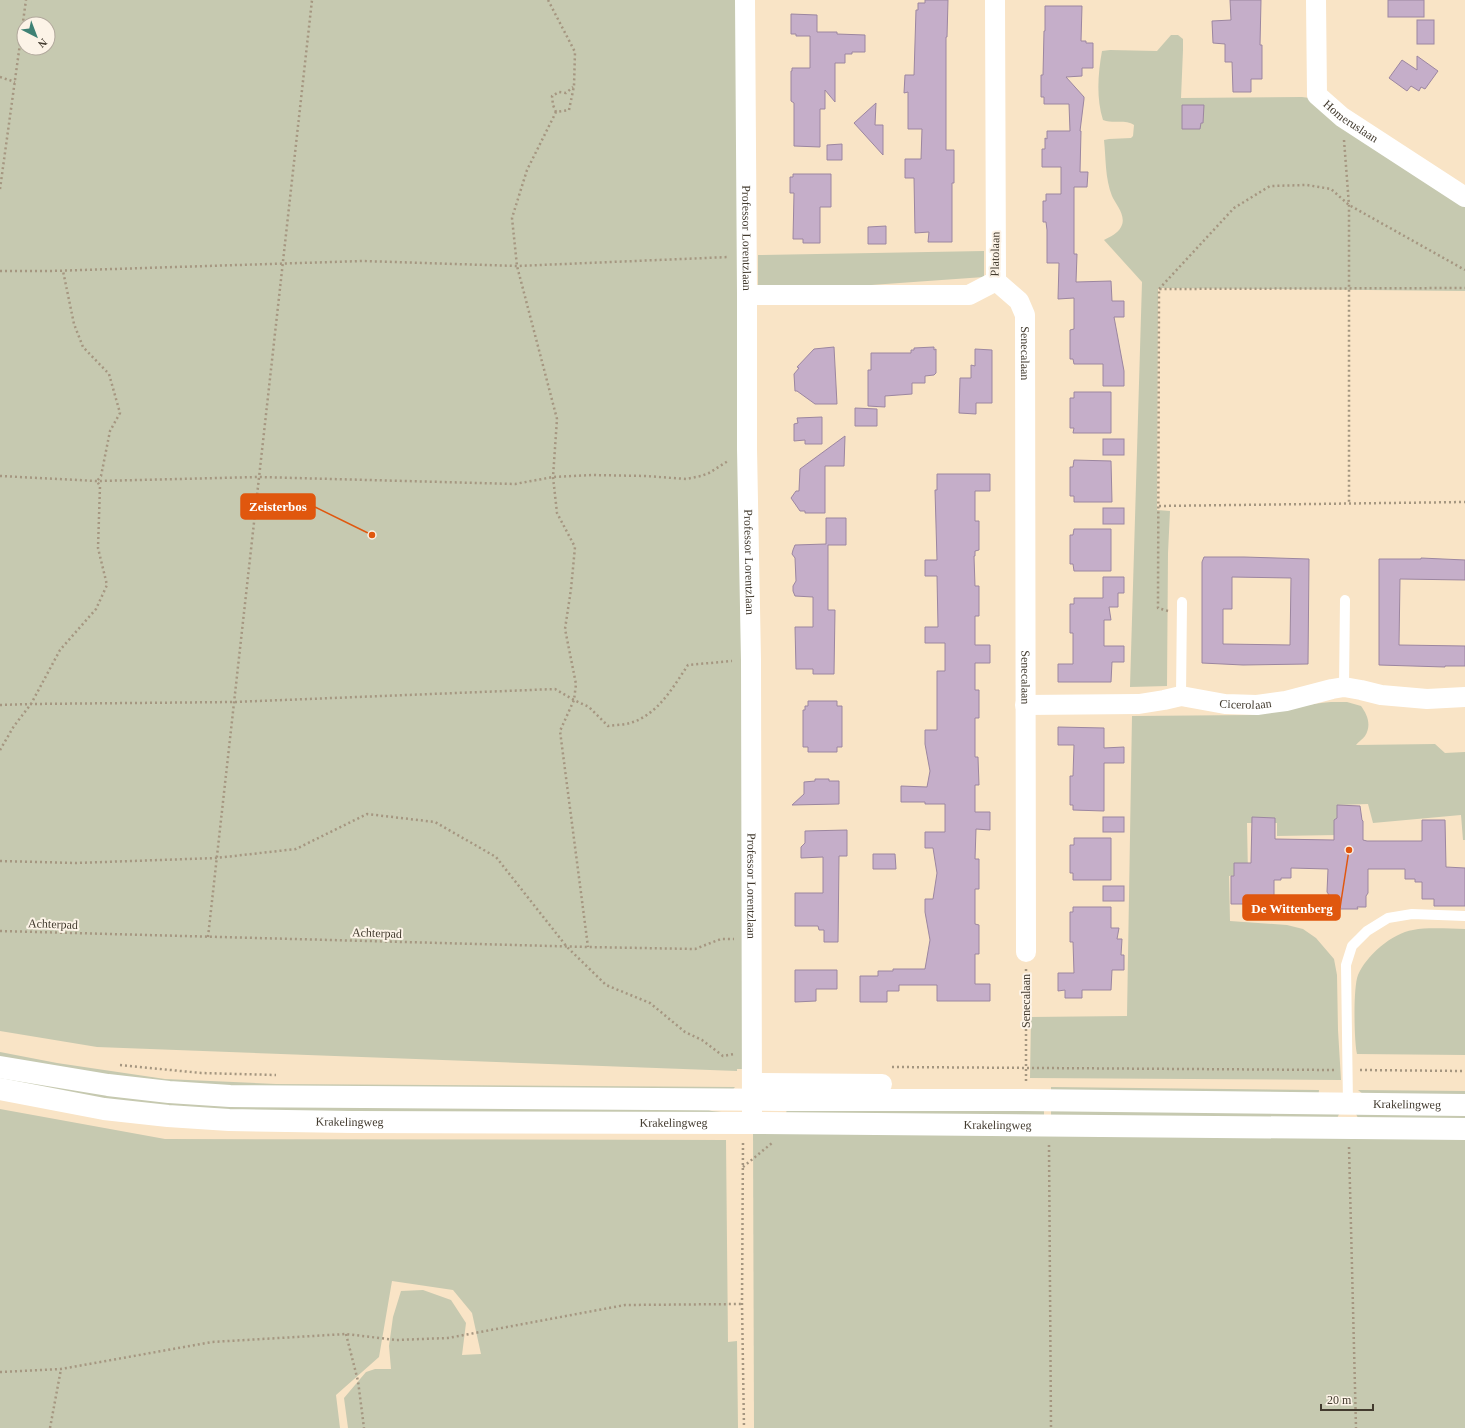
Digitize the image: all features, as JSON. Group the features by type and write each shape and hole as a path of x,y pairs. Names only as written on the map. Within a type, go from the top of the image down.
{"main road":[{"name":"Krakelingweg","path":"0,1067 108,1085 169,1092 230,1096 752,1092 1030,1100 1465,1105"},
{"name":"Krakelingweg","path":"0,1089 104,1109 168,1116 229,1120 1465,1129"}],"street":[{"name":"Professor Lorentzlaan","path":"745,0 748,295 747,449 751,660 752,1123"},
{"name":"Platolaan","path":"748,295 969,296 996,281 995,0"},
{"name":"Homeruslaan","path":"1316,0 1317,95 1342,117 1465,197"},
{"name":"Senecalaan","path":"996,281 1020,301 1026,314 1026,952"},
{"name":"Cicerolaan","path":"1025,704 1139,704 1181,696 1225,704 1257,705 1286,701 1344,687 1381,695 1428,699 1465,697"},
{"name":"Krakelingweg","path":"752,1092 885,1076"},
{"path":"1348,1104 1349,1129"}],"lane":[{"path":"1344,687 1345,600"},
{"path":"1181,696 1182,602"},
{"path":"1348,1104 1346,965 1352,946 1367,931 1388,918 1412,914 1465,916"}],"path":[{"path":"0,189 26,0"},
{"path":"208,937 312,0"},
{"path":"548,0 575,52 574,86 569,110 556,112"},
{"path":"0,77 14,82"},
{"path":"574,86 566,93 559,92 552,96 553,105 556,112 527,170 512,218 517,266 557,419 553,477 557,513 574,547 571,589 565,629 576,684 574,700 560,731 588,947"},
{"path":"1342,117 1349,205 1349,504"},
{"path":"1182,615 1158,608 1159,289 1234,208 1270,186 1307,185 1330,189 1349,205 1465,270"},
{"path":"0,270 63,271 363,261 517,266 747,257"},
{"path":"63,271 74,324 83,347 109,374 120,413 110,431 101,476 97,481"},
{"path":"1159,289 1465,288"},
{"path":"0,476 97,481 259,477 515,484 553,477 592,475 631,475 686,479 709,473 747,449"},
{"path":"0,750 14,726 31,704 60,650 96,609 107,585 98,548 100,486 97,481"},
{"path":"1159,506 1465,502"},
{"path":"0,706 31,704 234,702 554,689 589,707 608,726 630,723 652,713 672,689 688,664 751,660"},
{"path":"0,861 76,863 216,858 296,849 367,814 435,822 496,857 567,947 606,985 650,1003 685,1032 702,1040 724,1056 752,1051"},
{"name":"Achterpad","path":"0,931 567,947 695,948 720,939 751,940"},
{"name":"Senecalaan","path":"1026,952 1026,1084"},
{"path":"117,1064 201,1073 280,1075"},
{"path":"885,1076 1026,1068 1465,1071"},
{"path":"744,1428 742,1304 743,1132 752,1123"},
{"path":"1049,1126 1051,1428"},
{"path":"1349,1129 1356,1428"},
{"path":"0,1372 61,1369 212,1342 346,1334 396,1340 448,1338 625,1305 742,1304"},
{"path":"346,1334 358,1381 364,1428"},
{"path":"50,1428 61,1369"}],"green space":[{"path":"0,0 742,0 745,1069 737,1069 737,1071 97,1047 0,1031"},
{"path":"1171,35 1178,35 1183,39 1181,98 1302,97 1317,99 1465,204 1465,291 1158,288 1157,510 1170,511 1168,553 1167,686 1130,687 1142,282 1104,240 1114,235 1118,231 1121,227 1123,219 1112,196 1108,182 1104,140 1131,138 1133,136 1134,125 1127,122 1111,122 1103,120 1099,103 1099,68 1102,51 1157,51"},
{"path":"984,251 984,277 758,293 758,255"},
{"path":"1347,702 1361,706 1363,709 1367,716 1368,728 1365,736 1356,745 1435,744 1445,753 1465,752 1465,840 1463,840 1461,815 1373,823 1368,804 1337,805 1337,835 1277,836 1277,823 1247,823 1248,875 1229,876 1230,921 1287,925 1303,929 1316,938 1334,959 1337,975 1341,1080 1030,1078 1031,1017 1127,1016 1132,716 1253,715 1311,704"},
{"path":"1439,928 1465,929 1465,1055 1357,1054 1355,1026 1356,981 1362,968 1373,953 1388,941 1405,932"},
{"path":"0,1052 57,1063 165,1079 276,1084 735,1087 730,1093 166,1086 0,1059"},
{"path":"0,1073 105,1091 693,1105 712,1111 731,1113 208,1114 0,1083"},
{"path":"1051,1087 1319,1090 1318,1100 1051,1097"},
{"path":"1358,1090 1465,1091 1465,1100 1369,1099"},
{"path":"787,1105 1044,1107 1044,1121 786,1116"},
{"path":"1051,1108 1339,1114 1335,1123 1051,1121"},
{"path":"0,1109 165,1139 726,1140 728,1342 737,1341 738,1428 348,1428 344,1398 366,1372 375,1369 391,1369 389,1346 393,1317 401,1291 423,1290 451,1300 466,1323 462,1355 481,1354 472,1313 453,1290 392,1281 379,1357 336,1395 340,1428 0,1428"},
{"path":"1465,1110 1465,1124 1358,1118 1356,1114"},
{"path":"753,1131 1465,1135 1465,1428 754,1428"}],"building":[{"path":"925,0 948,0 946,37 946,150 954,150 954,183 952,183 952,242 928,242 929,232 915,233 914,178 905,178 905,159 921,159 922,129 908,129 908,92 904,93 905,75 914,75 916,10 918,10 918,3 925,3"},
{"path":"1230,0 1261,0 1260,45 1262,45 1262,79 1251,79 1251,92 1233,92 1232,62 1225,62 1225,44 1213,43 1212,21 1231,20"},
{"path":"1388,0 1424,0 1424,17 1388,17"},
{"path":"1045,6 1082,6 1081,41 1093,43 1093,68 1082,68 1082,76 1066,77 1084,97 1080,131 1080,172 1088,172 1087,187 1074,187 1074,254 1077,254 1076,282 1111,281 1112,301 1124,301 1124,317 1114,317 1124,371 1124,386 1103,386 1103,364 1074,364 1073,359 1070,359 1070,330 1074,329 1074,298 1058,299 1059,263 1047,263 1047,230 1046,222 1043,222 1043,201 1046,201 1046,194 1061,194 1061,167 1042,167 1042,149 1045,149 1045,138 1047,139 1047,131 1070,131 1069,104 1044,104 1044,97 1041,97"},
{"path":"791,14 817,15 817,32 837,32 837,34 865,35 865,52 852,52 852,54 845,54 845,63 835,63 835,102 825,90 825,109 820,109 820,147 794,146 794,103 791,101 791,71 792,68 810,68 810,36 796,36 796,34 791,34"},
{"path":"1417,20 1434,20 1434,44 1417,44"},
{"path":"1417,56 1438,71 1425,89 1421,87 1419,91 1411,86 1407,91 1389,78 1402,60 1417,70"},
{"path":"876,103 875,125 883,125 883,155 854,123"},
{"path":"1182,105 1204,105 1203,123 1201,123 1200,129 1182,129"},
{"path":"842,144 842,160 827,160 827,145"},
{"path":"793,174 831,174 831,207 820,207 820,243 803,243 803,239 793,239 794,193 790,193 790,177 793,177"},
{"path":"886,226 886,244 868,244 868,227"},
{"path":"834,347 837,404 815,404 795,391 794,374 799,368 797,367 814,349"},
{"path":"934,347 934,350 936,349 936,373 934,375 925,376 925,383 912,383 912,394 885,396 885,407 868,406 868,370 871,370 871,353 911,353 911,350 914,350 914,348"},
{"path":"975,349 992,350 992,403 976,403 976,414 959,413 960,378 971,378 971,365 975,366"},
{"path":"1074,392 1111,392 1111,433 1073,433 1074,428 1070,428 1070,398 1074,398"},
{"path":"855,408 877,409 877,426 855,426"},
{"path":"822,417 822,444 805,444 805,440 794,441 794,424 798,423 797,418"},
{"path":"845,436 844,466 825,466 825,513 805,513 805,511 800,511 791,498 796,491 799,491 800,469"},
{"path":"1103,439 1124,439 1124,455 1103,455"},
{"path":"1074,460 1111,461 1112,502 1074,502 1074,496 1070,496 1070,467 1073,467"},
{"path":"937,474 990,474 990,491 975,491 975,521 979,521 979,550 975,551 974,556 975,586 979,586 979,616 975,616 975,645 990,645 990,663 975,663 975,690 979,690 979,718 975,718 975,757 978,757 979,785 975,785 975,812 990,812 990,830 976,829 975,859 979,859 979,889 975,889 975,924 979,925 979,954 975,954 975,984 990,984 990,1001 937,1001 937,985 899,985 899,991 887,991 887,1002 860,1002 860,976 878,976 878,971 893,971 893,969 925,969 930,940 925,912 925,899 933,899 937,873 933,848 925,848 925,832 945,832 945,804 901,802 901,786 927,787 930,771 925,744 925,730 937,730 937,671 945,671 945,643 925,643 925,627 938,627 937,576 925,576 925,560 937,560 935,490 937,490"},
{"path":"1103,508 1124,508 1124,524 1103,524"},
{"path":"826,518 846,518 846,545 828,545 828,610 835,610 834,674 813,674 813,669 796,669 795,627 813,627 813,597 795,596 793,586 796,581 795,558 792,554 795,545 826,544"},
{"path":"1074,529 1111,529 1111,571 1074,571 1073,564 1070,564 1070,535 1073,535"},
{"path":"1204,557 1309,559 1308,664 1243,665 1202,663 1202,562","holes":["1232,577 1291,578 1290,645 1223,644 1223,609 1232,609"]},
{"path":"1421,558 1465,560 1465,580 1400,579 1399,645 1465,646 1465,666 1445,667 1379,665 1379,559"},
{"path":"1103,577 1124,577 1124,593 1118,593 1118,607 1109,607 1111,620 1104,620 1104,646 1124,646 1124,662 1112,662 1111,682 1058,682 1058,664 1073,664 1073,633 1070,633 1070,604 1074,604 1074,598 1103,598"},
{"path":"808,701 837,701 837,706 842,706 842,747 837,747 837,752 808,752 808,747 803,747 803,710 805,710 805,706 808,706"},
{"path":"1058,727 1104,728 1104,748 1124,747 1124,763 1104,763 1104,811 1073,810 1073,805 1070,805 1070,776 1073,776 1074,745 1058,745"},
{"path":"815,779 839,781 839,804 792,805 804,794 804,782 815,781"},
{"path":"1337,805 1360,806 1363,821 1363,840 1367,841 1422,841 1422,820 1445,820 1446,867 1465,868 1465,906 1434,906 1434,899 1422,899 1422,882 1415,882 1415,879 1405,879 1405,869 1368,869 1368,893 1366,896 1366,907 1357,907 1358,909 1338,909 1338,907 1329,907 1329,895 1327,892 1328,869 1291,868 1291,878 1274,880 1274,897 1262,897 1262,904 1231,904 1231,876 1234,876 1234,863 1251,863 1252,817 1275,818 1275,839 1334,840 1334,820 1337,818"},
{"path":"1103,817 1124,817 1124,832 1103,832"},
{"path":"847,830 847,856 839,856 838,942 824,942 824,930 819,930 818,926 795,926 795,893 823,893 823,857 801,858 801,847 805,843 805,831"},
{"path":"1074,838 1111,838 1111,880 1073,880 1073,873 1070,873 1070,845 1074,845"},
{"path":"873,854 895,854 896,869 873,869"},
{"path":"1103,886 1124,886 1124,901 1103,901"},
{"path":"1073,907 1111,907 1111,928 1119,928 1117,939 1122,939 1121,955 1124,955 1124,970 1112,970 1111,990 1082,990 1082,998 1065,998 1065,990 1058,991 1058,973 1074,973 1073,942 1070,942 1070,912 1073,912"},
{"path":"795,970 837,970 837,989 816,989 816,1001 795,1002"}],"place":[{"name":"Zeisterbos","path":"372,535"},
{"name":"De Wittenberg","path":"1349,850"}]}
